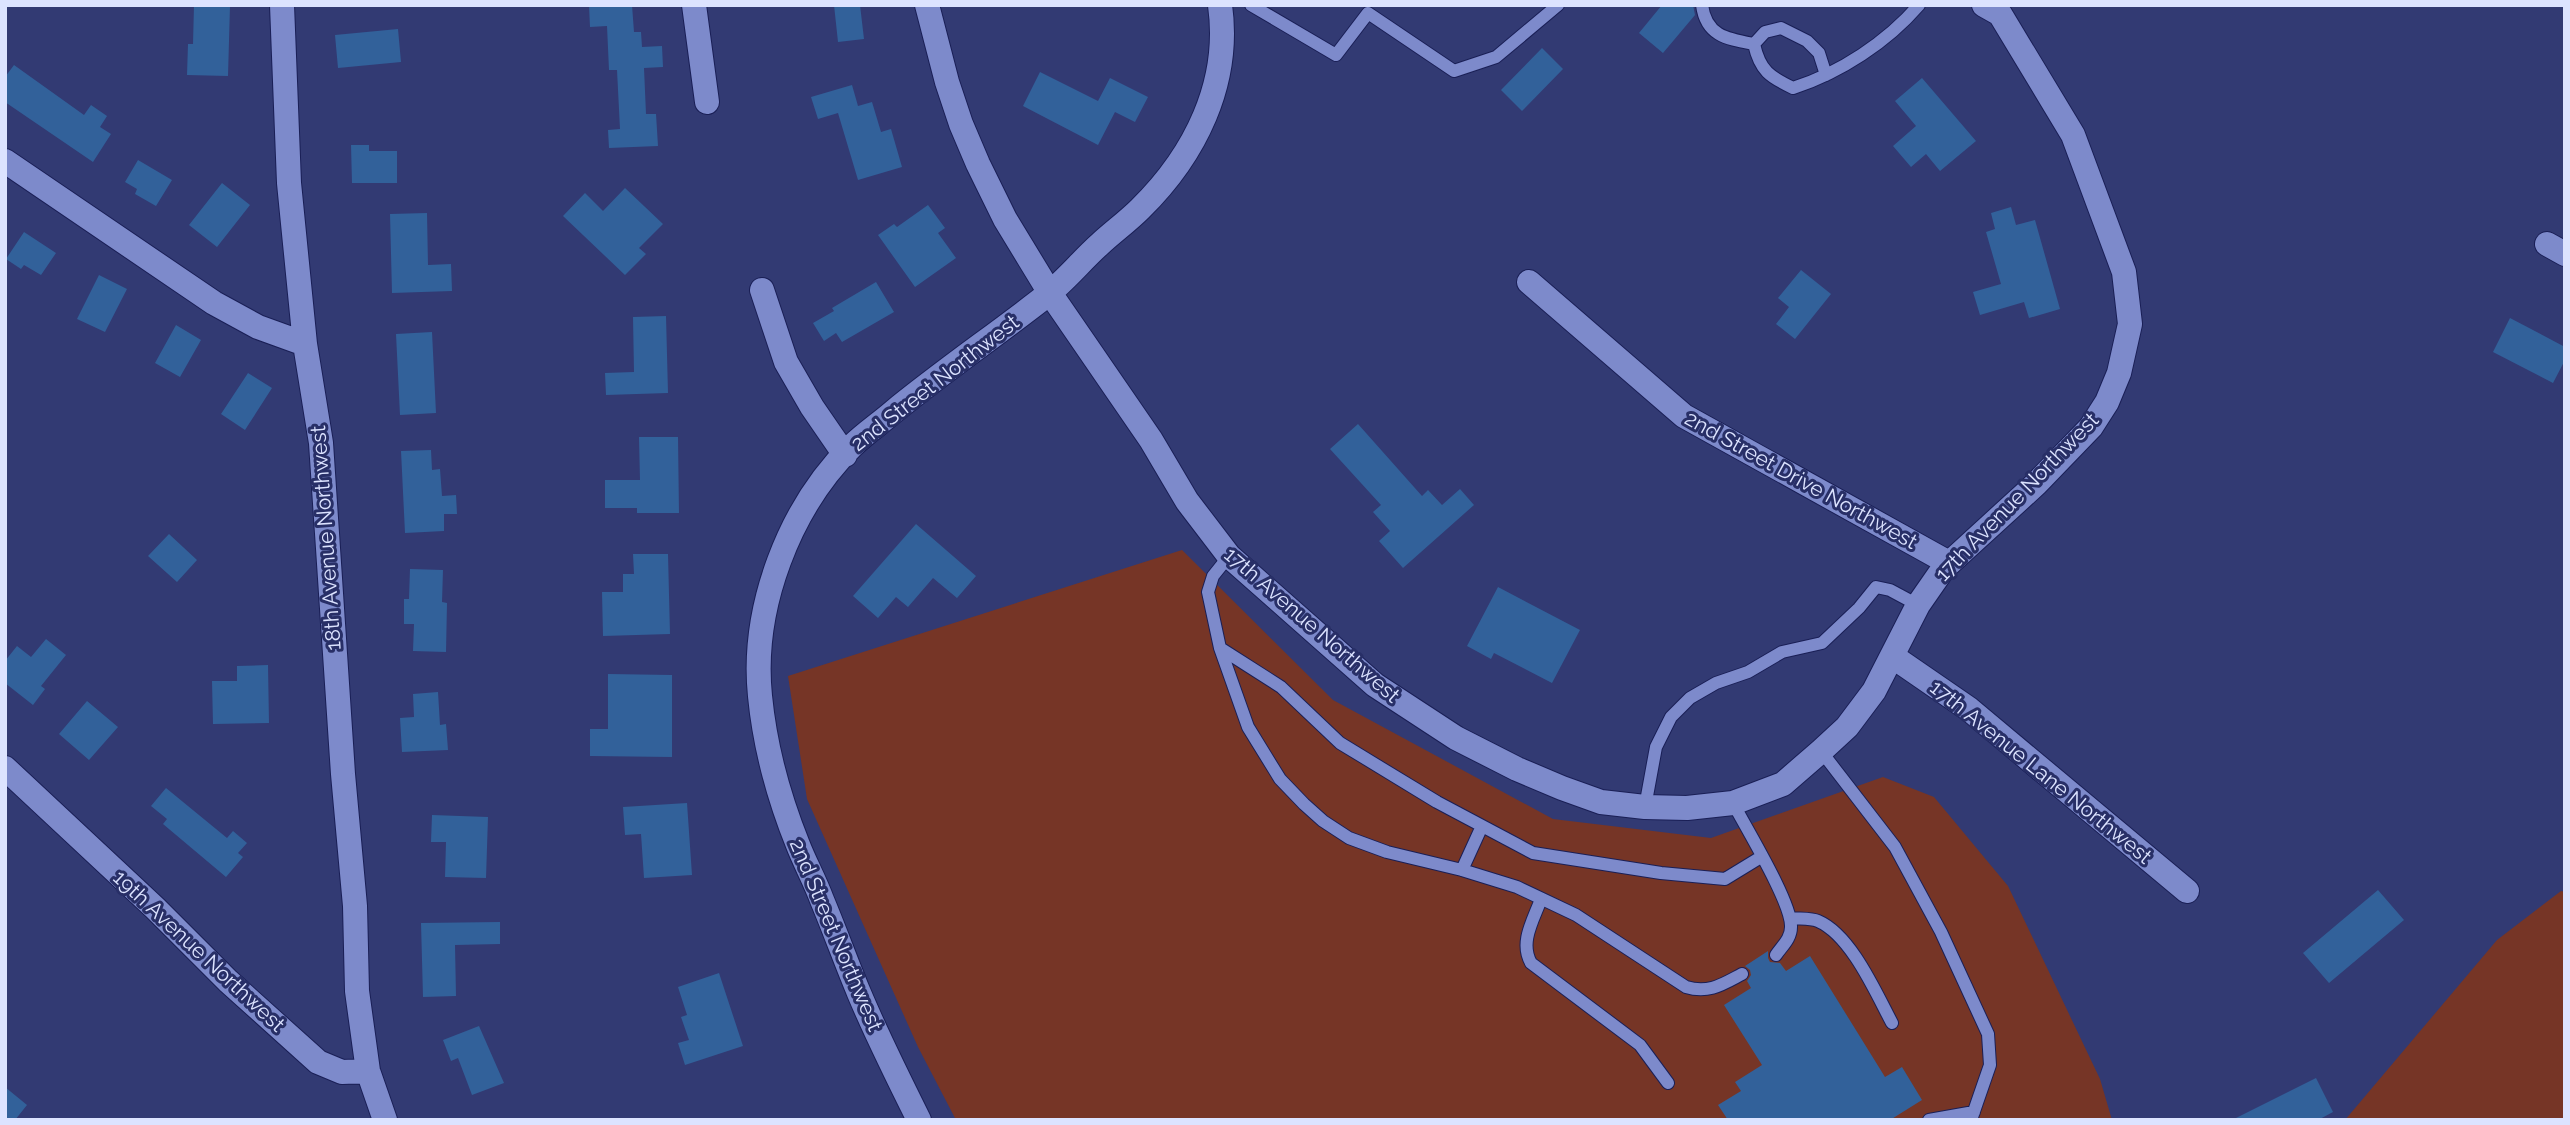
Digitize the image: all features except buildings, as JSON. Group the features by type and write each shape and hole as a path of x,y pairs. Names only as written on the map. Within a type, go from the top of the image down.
{"street":[{"name":"18th Avenue Northwest","path":"282,5 289,183 305,344 321,443 343,774 355,906 357,991 368,1071"},
{"path":"694,5 707,102"},
{"name":"17th Avenue Northwest","path":"927,5 947,82 978,164 1005,219 1050,293 1151,440 1187,501 1229,556 1375,685 1446,732 1562,789 1601,802 1645,807 1733,803 1783,784 1821,751 1847,727 1874,691 1918,605 1949,563 2036,484 2091,427 2107,402 2119,373 2130,324 2124,272 2073,135 1996,8"},
{"name":"2nd Street Northwest","path":"919,1120 859,993 798,846 772,766 760,695 762,632 772,586 781,557 807,505 823,480 852,447 936,377 1050,293 1142,208 1169,177 1193,143 1216,86 1222,40 1220,5"},
{"path":"5,161 214,303 258,327 305,344"},
{"name":"2nd Street Drive Northwest","path":"1529,282 1684,416 1949,563"},
{"path":"762,290 786,362 812,407 845,455"},
{"name":"17th Avenue Lane Northwest","path":"1892,656 1969,709 2187,891"},
{"name":"19th Avenue Northwest","path":"5,768 155,908 228,981 318,1062 342,1072 368,1071"},
{"path":"368,1071 385,1120"}],"lane":[{"path":"1251,5 1336,55 1368,13 1454,71 1496,57 1558,5"},
{"path":"1702,5 1711,29 1731,40 1754,44"},
{"path":"1754,44 1757,58 1769,76 1793,88 1826,75 1899,28 1919,5"},
{"path":"1754,44 1765,32 1781,28 1807,41 1819,54 1826,75"},
{"path":"1229,556 1213,576 1208,592 1220,648 1248,727 1280,779 1323,821 1349,838 1387,852 1462,870 1517,887 1576,915 1686,987 1696,990 1716,988 1742,974"},
{"path":"1645,807 1656,747 1671,717 1690,698 1716,682 1748,672 1783,652 1822,643 1859,608 1875,587 1890,590 1918,605"},
{"path":"1220,648 1280,688 1340,743 1437,802 1533,853 1661,873 1725,879 1761,857"},
{"path":"1821,751 1895,847 1941,932 1988,1034 1990,1065 1973,1116 1929,1120"},
{"path":"1733,803 1791,918 1788,940 1776,955"},
{"path":"1462,870 1482,826"},
{"path":"1541,899 1525,943 1525,953 1531,963 1640,1045 1668,1083"},
{"path":"1791,918 1818,920 1838,937 1854,955 1892,1023"}],"shaded area":[{"path":"1182,550 1333,700 1553,819 1711,838 1883,777 1934,797 2008,886 2100,1079 2112,1120 956,1120 918,1047 807,799 788,676"},
{"path":"2561,891 2565,892 2565,1120 2345,1120 2497,940"}]}
